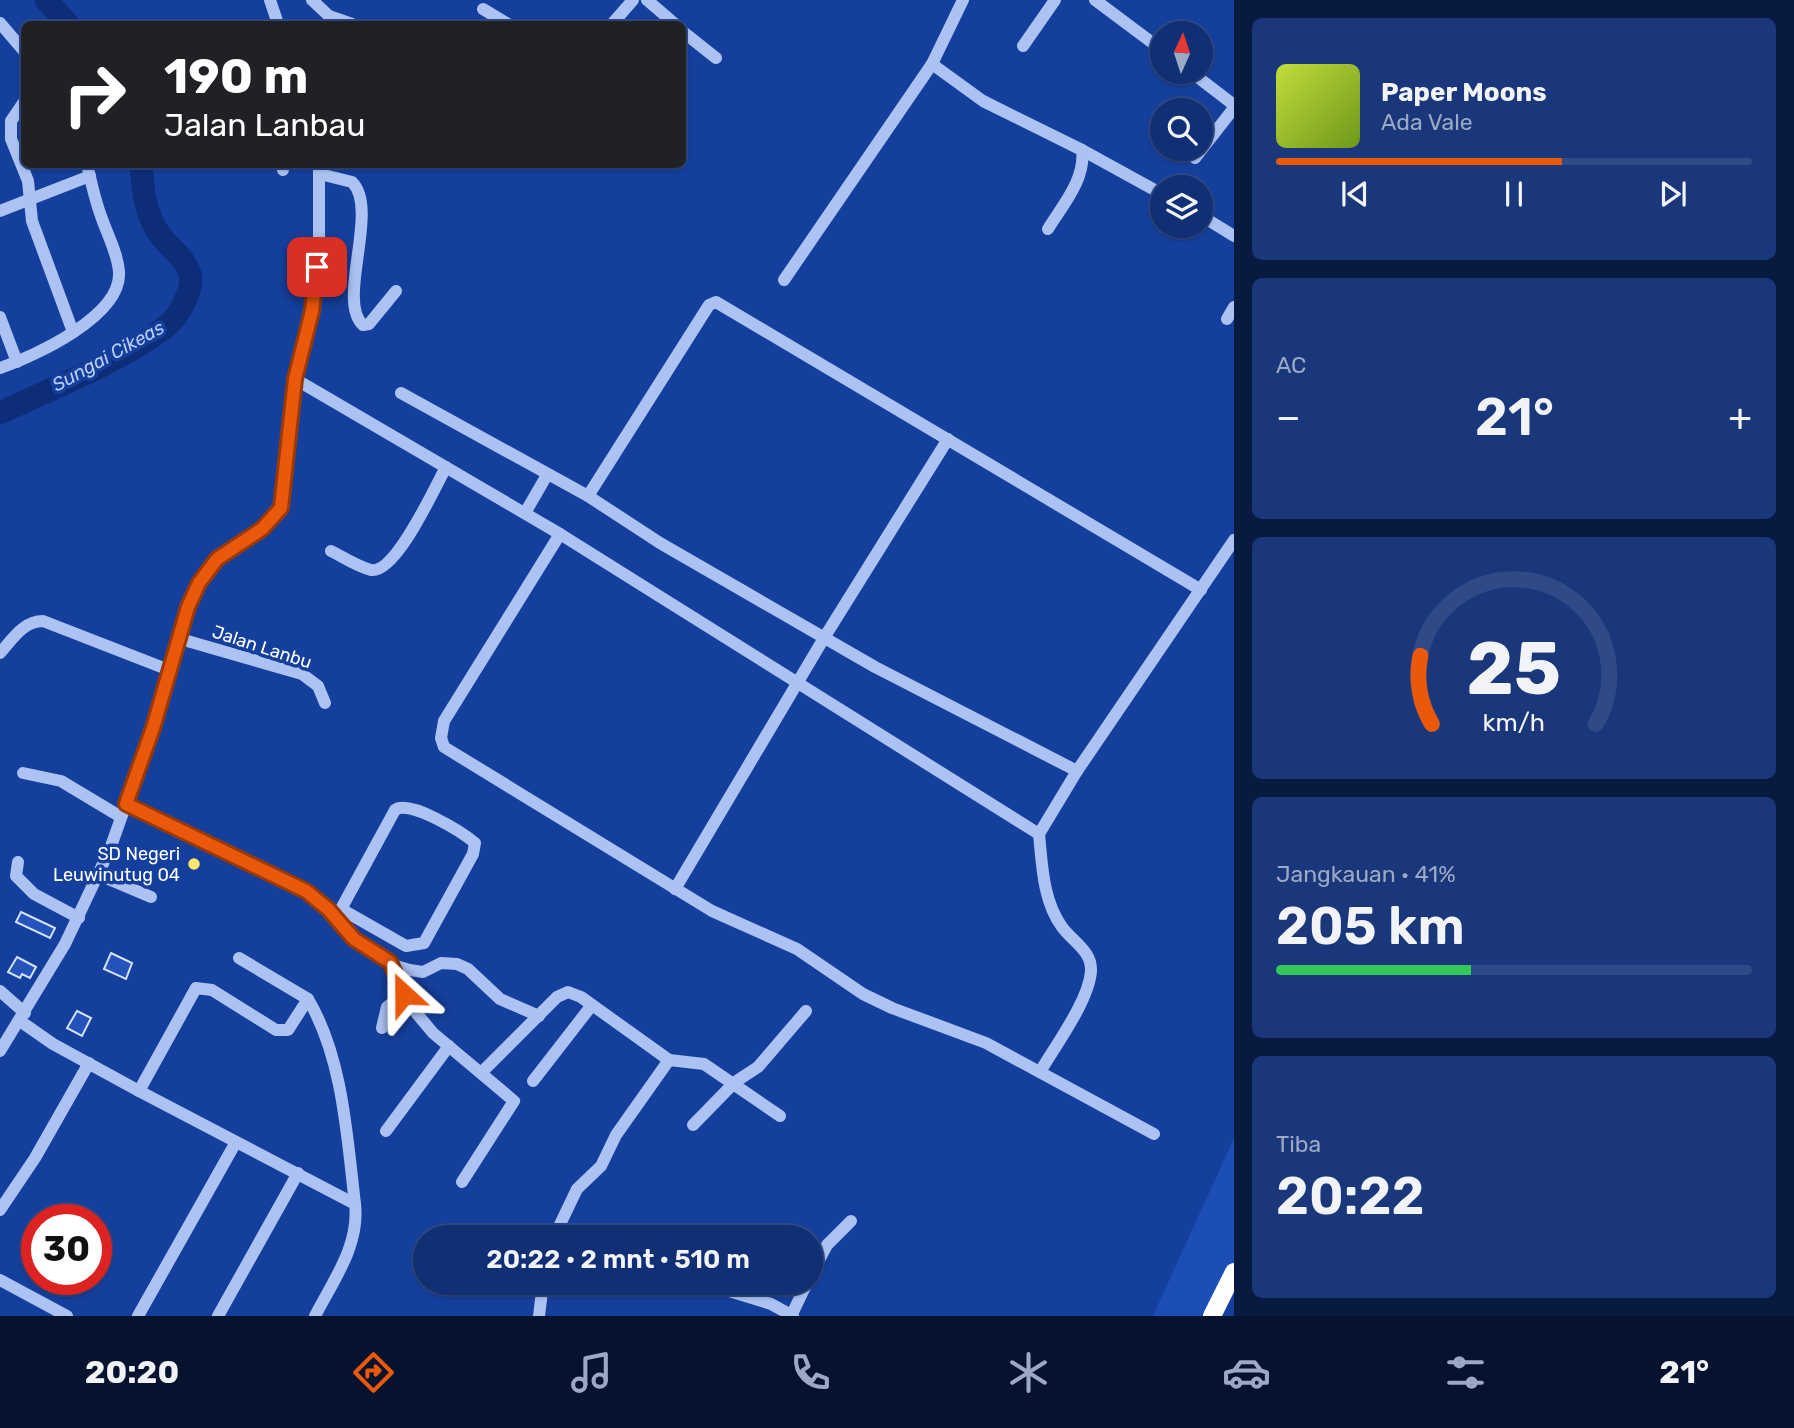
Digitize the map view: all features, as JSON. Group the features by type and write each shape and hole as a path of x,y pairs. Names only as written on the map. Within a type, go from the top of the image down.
{"highway":[{"path":"1212,1316 1234,1272"}],"street":[{"path":"270,0 280,21"},
{"path":"312,0 329,16 343,21"},
{"path":"614,21 632,0"},
{"path":"647,0 672,21"},
{"path":"784,280 932,64 963,0"},
{"path":"1023,46 1055,0"},
{"path":"1095,0 1150,41"},
{"path":"483,9 503,21"},
{"path":"1,28 21,48"},
{"path":"686,34 716,58"},
{"path":"932,64 983,101 1150,187"},
{"path":"1206,84 1234,106 1213,134"},
{"path":"21,106 15,113 9,130 21,162"},
{"path":"1048,229 1079,176 1084,161 1082,150"},
{"path":"23,168 28,181 32,221 73,332"},
{"path":"0,1051 23,1017 79,918 99,875 153,728 188,607 209,568 228,550 262,529 281,508 295,379 315,287 319,247 319,169 352,182 359,194 360,252 353,292 358,321 363,325 369,324 396,291"},
{"path":"0,211 30,200 88,170 119,268 119,281 107,303 73,332 17,362 0,368"},
{"path":"1213,223 1234,236"},
{"path":"588,496 713,302 1201,590"},
{"path":"1227,319 1234,307"},
{"path":"0,317 17,362"},
{"path":"295,379 560,534 1039,834"},
{"path":"401,393 588,496 660,542 824,638 1077,771"},
{"path":"675,889 824,638 948,439"},
{"path":"331,551 371,570 386,566 409,536 446,467"},
{"path":"525,513 547,475"},
{"path":"560,534 444,721 441,738 452,754 712,911 797,950 878,1002 978,1039 1154,1133"},
{"path":"1040,1072 1085,993 1091,968 1084,950 1063,929 1051,906 1039,834 1077,771 1234,540"},
{"path":"0,653 23,627 43,621 169,670"},
{"name":"Jalan Lanbu","path":"177,638 302,674 318,686 324,703"},
{"path":"23,773 61,781 124,811 281,877 338,914 406,946 424,943 473,854 475,843 412,807 399,807 338,914"},
{"path":"18,862 16,876 24,887 79,918"},
{"path":"99,875 151,897"},
{"path":"338,914 354,939 390,962 423,972 441,963 457,964 468,969 500,999 539,1016"},
{"path":"239,958 308,999 321,1022 329,1046 347,1141 357,1221 352,1243 315,1316"},
{"path":"390,962 404,994 433,1033 513,1098 514,1105 462,1182"},
{"path":"139,1091 196,988 212,990 283,1032 308,999"},
{"path":"0,990 32,1029 44,1037 139,1091 355,1204"},
{"path":"482,1072 563,992 572,993 668,1060 704,1063 735,1082 780,1116"},
{"path":"382,1028 387,1007 404,994"},
{"path":"533,1081 592,1005"},
{"path":"693,1125 735,1082 758,1067 806,1011"},
{"path":"386,1131 449,1046"},
{"path":"560,1225 577,1189 601,1166 616,1135 668,1060"},
{"path":"0,1210 35,1158 89,1063"},
{"path":"138,1316 236,1142"},
{"path":"218,1316 298,1173"},
{"path":"823,1253 850,1221"},
{"path":"0,1280 60,1314"},
{"path":"539,1316 542,1295"},
{"path":"742,1295 771,1304 793,1315 802,1295"}],"shaded area":[{"path":"1234,1138 1234,1272 1212,1316 1153,1316"}],"building":[{"path":"21,912 55,928 50,938 16,922"},
{"path":"111,953 132,963 126,979 104,969"},
{"path":"17,957 36,967 30,978 22,974 20,978 8,972"},
{"path":"77,1011 91,1018 82,1036 67,1028"}],"waterway":[{"name":"Sungai Cikeas","path":"46,0 65,21"},
{"name":"Sungai Cikeas","path":"0,413 128,352 172,322 181,309 190,287 190,274 153,223 144,195 141,168"}],"place":[{"name":"SD Negeri Leuwinutug 04","path":"194,864"}],"route":[{"path":"317,267 312,311 295,379 289,421 285,494 281,508 273,520 262,529 217,559 199,583 177,638 153,728 126,804 306,891 328,909 354,939 390,962 404,994"}]}
